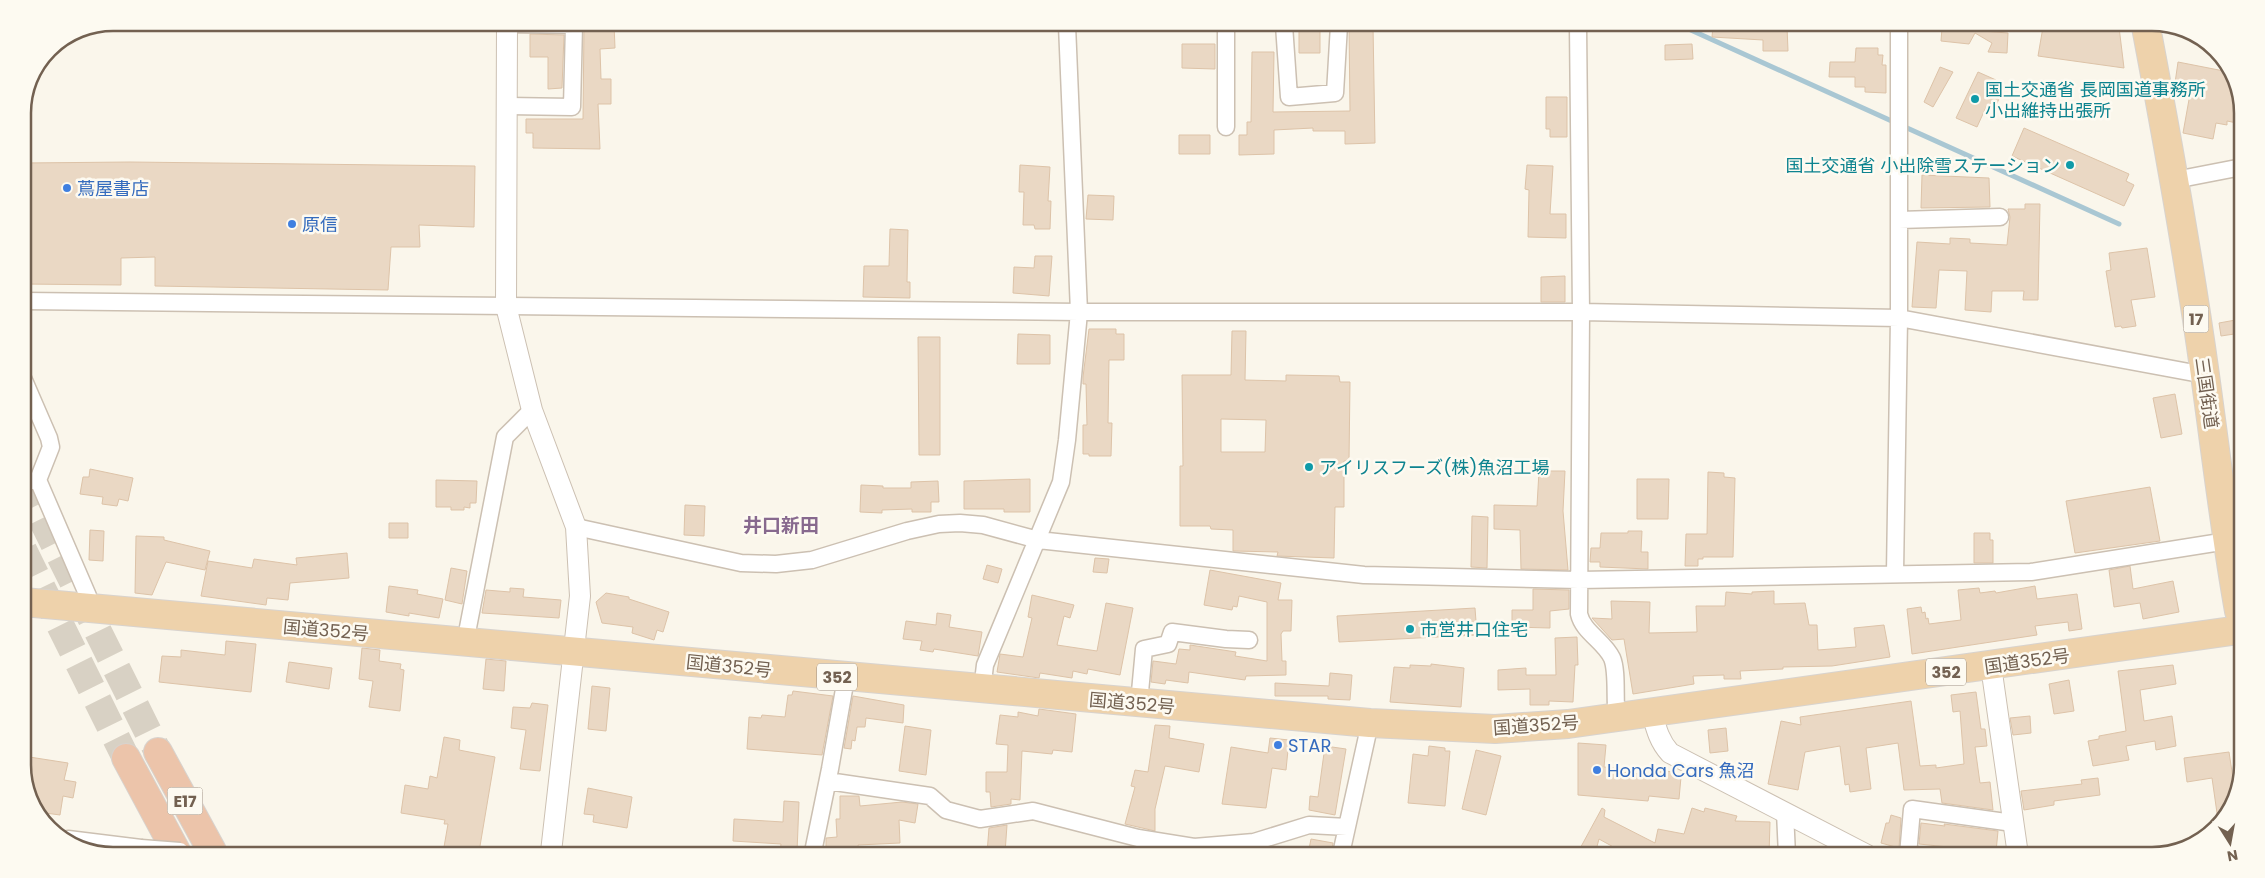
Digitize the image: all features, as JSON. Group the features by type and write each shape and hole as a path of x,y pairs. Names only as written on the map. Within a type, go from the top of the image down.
{"highway":[{"name":"三国街道","path":"2147,31 2175,180 2234,582"},
{"name":"国道352号","path":"31,603 982,690 1430,728 1495,729 1568,724 1652,713 2234,631"},
{"name":"E17","path":"158,752 210,847"},
{"name":"E17","path":"126,758 174,847"}],"street":[{"path":"507,31 506,306 532,410 576,527 580,596 551,847"},
{"path":"508,106 572,107 574,31"},
{"path":"982,690 985,665 1038,540 1062,473 1079,312 1068,31"},
{"path":"1226,31 1226,127"},
{"path":"1284,31 1289,97 1335,93 1339,31"},
{"path":"1578,31 1581,312 1579,580 1581,622 1607,650 1613,661 1617,717"},
{"path":"1895,573 1899,318 1898,31"},
{"path":"2175,180 2234,169"},
{"path":"1899,220 2000,217"},
{"path":"31,301 1079,312 1581,312 1899,318 2205,375"},
{"path":"31,396 49,438 51,448 31,481 88,596 90,608"},
{"path":"466,643 505,436 532,410"},
{"path":"576,527 741,563 776,564 812,560 907,531 940,524 983,525 1038,540 1364,575 1579,580 2031,572 2227,541"},
{"path":"1140,692 1144,649 1168,644 1172,632 1249,640"},
{"path":"1991,666 2017,847"},
{"path":"814,847 846,678"},
{"path":"1652,713 1662,744 1670,753 1852,847"},
{"path":"1343,847 1370,723"},
{"path":"828,781 930,796 946,810 980,818 1033,811 1138,838 1194,847 1254,842 1309,826 1347,827"},
{"path":"1909,847 1912,808 2013,824"},
{"path":"1785,812 1787,847"},
{"path":"93,844 110,847"}],"building":[{"path":"584,31 614,31 615,48 600,49 601,79 611,79 611,104 598,104 600,149 533,148 533,133 526,133 526,119 583,119"},
{"path":"1299,31 1320,31 1320,53 1299,53"},
{"path":"1349,31 1373,31 1375,143 1345,144 1345,131 1313,131 1313,128 1274,130 1274,154 1239,155 1239,135 1247,135 1247,122 1251,122 1252,52 1274,52 1273,112 1350,111"},
{"path":"1713,31 1787,31 1788,51 1763,51 1763,40 1712,37"},
{"path":"1942,31 2008,33 2007,53 1988,52 1992,43 1975,33 1969,44 1941,41"},
{"path":"2042,31 2119,31 2124,68 2038,56"},
{"path":"530,34 564,35 562,88 548,89 548,57 530,57"},
{"path":"1182,44 1215,44 1215,69 1182,68"},
{"path":"1692,44 1693,59 1665,60 1665,45"},
{"path":"1856,48 1878,48 1878,55 1883,55 1882,65 1886,65 1886,93 1865,92 1865,87 1855,87 1855,77 1829,77 1830,62 1855,62"},
{"path":"2178,62 2222,71 2231,92 2234,107 2234,122 2227,121 2227,125 2216,123 2213,139 2183,133 2190,94 2174,90"},
{"path":"1940,67 1953,72 1933,107 1924,102"},
{"path":"1978,72 1996,80 1991,91 2001,95 1994,109 1987,105 1977,127 1956,118"},
{"path":"1546,97 1567,97 1567,137 1550,137 1550,129 1546,129"},
{"name":"国土交通省 小出除雪ステーション","path":"2024,128 2129,174 2126,181 2134,185 2124,206 2012,156"},
{"path":"1179,135 1210,135 1210,154 1179,154"},
{"path":"130,162 475,166 474,227 419,225 420,247 391,247 388,290 155,286 155,257 121,258 121,285 31,284 31,163"},
{"path":"1020,165 1050,167 1048,201 1051,201 1050,229 1035,229 1034,225 1023,225 1024,192 1019,192"},
{"path":"1527,165 1553,166 1550,214 1566,214 1566,238 1528,237 1529,190 1525,189"},
{"path":"1922,175 1989,178 1990,207 1921,208"},
{"path":"1088,195 1114,196 1113,220 1086,219"},
{"path":"2025,204 2040,204 2038,300 2023,300 2024,291 1992,291 1991,312 1965,310 1967,271 1939,270 1936,308 1912,307 1917,242 1950,244 1950,238 1970,239 1970,243 2007,245 2010,217 2008,209 2025,209"},
{"path":"890,229 908,230 907,282 910,282 910,298 863,297 864,266 889,266"},
{"path":"2147,248 2155,297 2131,300 2136,326 2115,327 2106,271 2111,270 2109,253"},
{"path":"1035,256 1052,256 1049,296 1013,293 1014,267 1034,268"},
{"path":"1565,276 1565,302 1541,302 1541,277"},
{"path":"2234,320 2234,334 2221,336 2219,323"},
{"path":"1089,329 1116,329 1116,334 1124,334 1124,360 1109,360 1108,423 1112,423 1111,456 1089,456 1089,454 1083,454 1083,425 1087,425 1086,384 1083,384 1083,377"},
{"path":"1232,331 1246,331 1245,380 1286,381 1286,375 1339,376 1340,382 1350,382 1349,461 1344,461 1344,507 1335,507 1334,558 1277,556 1278,552 1233,551 1233,530 1211,529 1210,526 1180,526 1180,466 1183,466 1182,375 1231,375","holes":["1221,419 1266,420 1265,452 1221,452"]},
{"path":"1018,334 1050,335 1050,364 1017,364"},
{"path":"918,337 940,337 940,455 919,455"},
{"path":"2175,394 2182,434 2161,438 2153,398"},
{"path":"90,469 133,478 128,501 119,499 117,506 102,504 103,497 80,494 83,477 89,477"},
{"path":"1539,471 1565,471 1563,511 1568,570 1521,569 1520,530 1494,529 1494,505 1537,506"},
{"path":"1708,472 1724,473 1724,477 1735,478 1733,557 1703,557 1703,559 1698,559 1698,566 1685,566 1686,534 1707,534"},
{"path":"1030,479 1030,512 1004,512 1004,509 964,509 964,481"},
{"path":"1637,479 1669,479 1668,519 1637,519"},
{"path":"436,480 477,481 476,503 470,503 470,508 464,507 464,510 451,510 451,507 436,507"},
{"path":"938,481 939,502 931,502 931,512 912,512 912,509 882,510 882,513 860,512 861,485 883,486 883,488 911,488 911,482"},
{"path":"2150,487 2160,541 2075,553 2066,501"},
{"path":"685,505 705,506 704,536 684,535"},
{"path":"1472,516 1488,517 1487,568 1471,567"},
{"path":"389,523 408,523 408,538 389,538"},
{"path":"90,530 104,531 103,561 89,560"},
{"path":"1628,531 1642,531 1641,552 1648,552 1648,569 1600,567 1600,562 1590,562 1591,548 1600,548 1601,533 1628,533"},
{"path":"1974,533 1990,533 1990,540 1993,540 1993,563 1974,563"},
{"path":"136,536 164,537 164,540 210,551 205,570 166,562 152,595 135,593"},
{"path":"347,553 349,578 290,583 288,600 267,598 266,605 201,596 208,561 252,568 254,559 297,565 296,558"},
{"path":"1095,558 1109,559 1107,573 1093,572"},
{"path":"987,565 1002,569 998,583 983,579"},
{"path":"2130,566 2133,589 2173,581 2179,612 2143,619 2140,603 2114,607 2109,570"},
{"path":"451,568 467,571 462,604 445,600"},
{"path":"1210,570 1281,583 1278,600 1292,600 1291,631 1283,631 1281,634 1282,661 1286,661 1286,675 1246,676 1245,680 1189,672 1188,683 1166,680 1165,684 1151,682 1153,661 1176,664 1179,649 1190,650 1190,645 1236,652 1235,656 1267,661 1267,602 1239,596 1237,607 1233,606 1232,610 1204,605"},
{"path":"389,586 418,590 417,594 443,599 439,618 409,613 409,616 386,612"},
{"path":"2035,586 2037,599 2077,594 2082,629 2069,631 2068,622 2035,626 2037,635 1912,654 1907,609 1921,607 1922,613 1925,612 1926,619 1928,618 1929,624 1961,620 1958,590 1979,588 1980,593 1995,591 1996,593"},
{"path":"510,588 524,589 523,597 561,600 559,618 482,613 486,590 510,592"},
{"path":"1533,589 1569,590 1569,609 1550,611 1550,628 1512,627 1512,610 1533,610"},
{"path":"1774,591 1774,604 1805,603 1809,625 1817,625 1818,650 1856,647 1854,628 1884,625 1890,657 1832,666 1783,667 1783,669 1740,671 1741,679 1724,679 1724,675 1693,676 1694,684 1633,694 1624,639 1612,640 1592,618 1612,619 1611,601 1650,602 1649,633 1697,632 1696,606 1725,606 1726,592 1752,594 1752,592"},
{"path":"606,593 629,597 629,599 669,612 663,632 657,630 654,640 632,633 633,627 602,623 596,602"},
{"path":"1032,595 1074,605 1070,618 1064,616 1057,645 1097,651 1106,603 1133,608 1120,675 1088,669 1087,674 1073,671 1072,678 1040,673 1039,678 997,672 1000,654 1023,657 1032,618 1028,617"},
{"name":"市営井口住宅","path":"1475,608 1477,635 1339,642 1337,616"},
{"path":"937,613 951,615 949,627 982,632 978,656 934,649 933,652 920,650 922,641 903,639 906,621 936,625"},
{"path":"1577,637 1578,665 1575,665 1573,702 1549,701 1549,705 1530,705 1530,689 1498,690 1498,670 1526,668 1526,675 1556,675 1555,638"},
{"path":"226,641 256,644 251,692 159,682 162,656 181,657 181,650 225,655"},
{"path":"362,648 380,650 379,661 401,664 400,669 404,670 400,711 369,707 373,681 359,679"},
{"path":"486,659 506,661 504,691 483,689"},
{"path":"289,662 332,668 329,689 286,682"},
{"path":"1431,664 1464,668 1461,707 1390,702 1394,667 1410,668 1410,665 1431,666"},
{"path":"2173,665 2176,684 2140,690 2144,721 2172,716 2176,746 2156,750 2155,741 2126,746 2129,760 2093,766 2088,741 2099,739 2099,736 2126,731 2118,671"},
{"path":"1330,673 1352,675 1350,700 1328,699 1328,696 1275,696 1275,683 1329,686"},
{"path":"2069,680 2074,711 2054,714 2049,684"},
{"path":"592,686 610,688 606,731 588,729"},
{"path":"793,691 833,696 822,755 747,749 749,717 761,718 762,715 785,717 788,695 792,695"},
{"path":"1976,692 1981,729 1985,729 1987,746 1975,747 1980,783 1990,782 1993,810 1942,803 1940,789 1904,790 1898,743 1866,748 1871,789 1850,792 1849,784 1845,785 1840,746 1805,752 1798,790 1768,784 1781,721 1801,725 1800,717 1911,701 1920,766 1936,765 1936,768 1964,764 1960,711 1953,712 1951,695"},
{"path":"853,696 904,705 903,723 866,718 865,727 857,727 855,741 852,740 851,749 844,748"},
{"path":"532,703 548,705 540,771 520,769 526,730 511,728 513,707 530,708"},
{"path":"1039,709 1076,714 1072,752 1053,750 1052,754 1022,751 1020,800 1011,799 1011,804 991,807 990,792 986,792 986,772 1007,772 1008,745 996,744 1000,715 1018,717 1018,712 1038,716"},
{"path":"2030,716 2031,733 2013,735 2010,718"},
{"path":"1155,725 1170,726 1169,738 1204,744 1199,772 1165,766 1155,809 1155,831 1125,824 1135,787 1131,786 1135,770 1148,772"},
{"path":"905,726 931,730 926,775 899,771"},
{"path":"1726,728 1728,751 1710,753 1708,730"},
{"path":"444,737 460,740 459,750 495,757 480,847 444,847 448,824 444,824 445,820 401,813 405,785 428,789 430,776 437,778"},
{"path":"1270,738 1289,740 1286,770 1272,768 1266,808 1222,804 1231,747 1268,753"},
{"name":"Honda Cars 魚沼","path":"1578,743 1606,745 1604,767 1615,768 1616,772 1654,775 1655,770 1674,772 1673,776 1681,777 1679,799 1649,796 1648,801 1578,795"},
{"path":"1325,746 1346,749 1335,815 1309,810 1310,796 1318,797"},
{"path":"1429,746 1445,748 1445,751 1450,751 1445,806 1408,803 1413,754 1428,756"},
{"path":"1476,750 1501,756 1486,815 1462,809"},
{"path":"2229,752 2232,781 2223,806 2217,815 2212,778 2187,782 2184,758"},
{"path":"31,757 68,763 64,780 76,782 73,798 63,796 60,815 47,813 42,806 34,786"},
{"path":"2098,778 2100,795 2054,801 2054,805 2024,810 2021,791 2082,784 2081,780"},
{"path":"588,788 632,797 627,828 593,822 594,815 584,814"},
{"path":"840,796 859,796 860,806 902,802 918,804 915,823 899,820 900,843 858,845 858,847 826,847 826,838 837,837 836,819 840,819"},
{"path":"784,801 799,802 797,847 781,847 781,844 733,841 734,819 783,822"},
{"path":"1602,808 1605,810 1604,817 1655,843 1658,829 1684,834 1692,808 1704,812 1705,808 1737,816 1735,821 1770,822 1769,847 1613,847 1599,839 1597,847 1581,847"},
{"path":"1891,815 1901,818 1899,847 1881,843 1886,823 1889,823"},
{"path":"1921,823 1998,831 1996,847 1948,847 1919,844"},
{"path":"1007,825 1005,847 987,847 989,828"},
{"path":"1311,839 1333,843 1332,847 1309,847"}],"waterway":[{"path":"1693,31 2119,224"}],"tunnel":[{"path":"31,497 158,752"},
{"path":"31,566 126,758"}],"place":[{"name":"国土交通省 長岡国道事務所 小出維持出張所","path":"1975,99"},
{"name":"国土交通省 小出除雪ステーション","path":"2070,165"},
{"name":"蔦屋書店","path":"67,188"},
{"name":"原信","path":"292,224"},
{"name":"アイリスフーズ(株)魚沼工場","path":"1309,467"},
{"name":"市営井口住宅","path":"1410,629"},
{"name":"STAR","path":"1278,745"},
{"name":"Honda Cars 魚沼","path":"1597,770"}],"district":[{"name":"井口新田","path":"781,525"}]}
